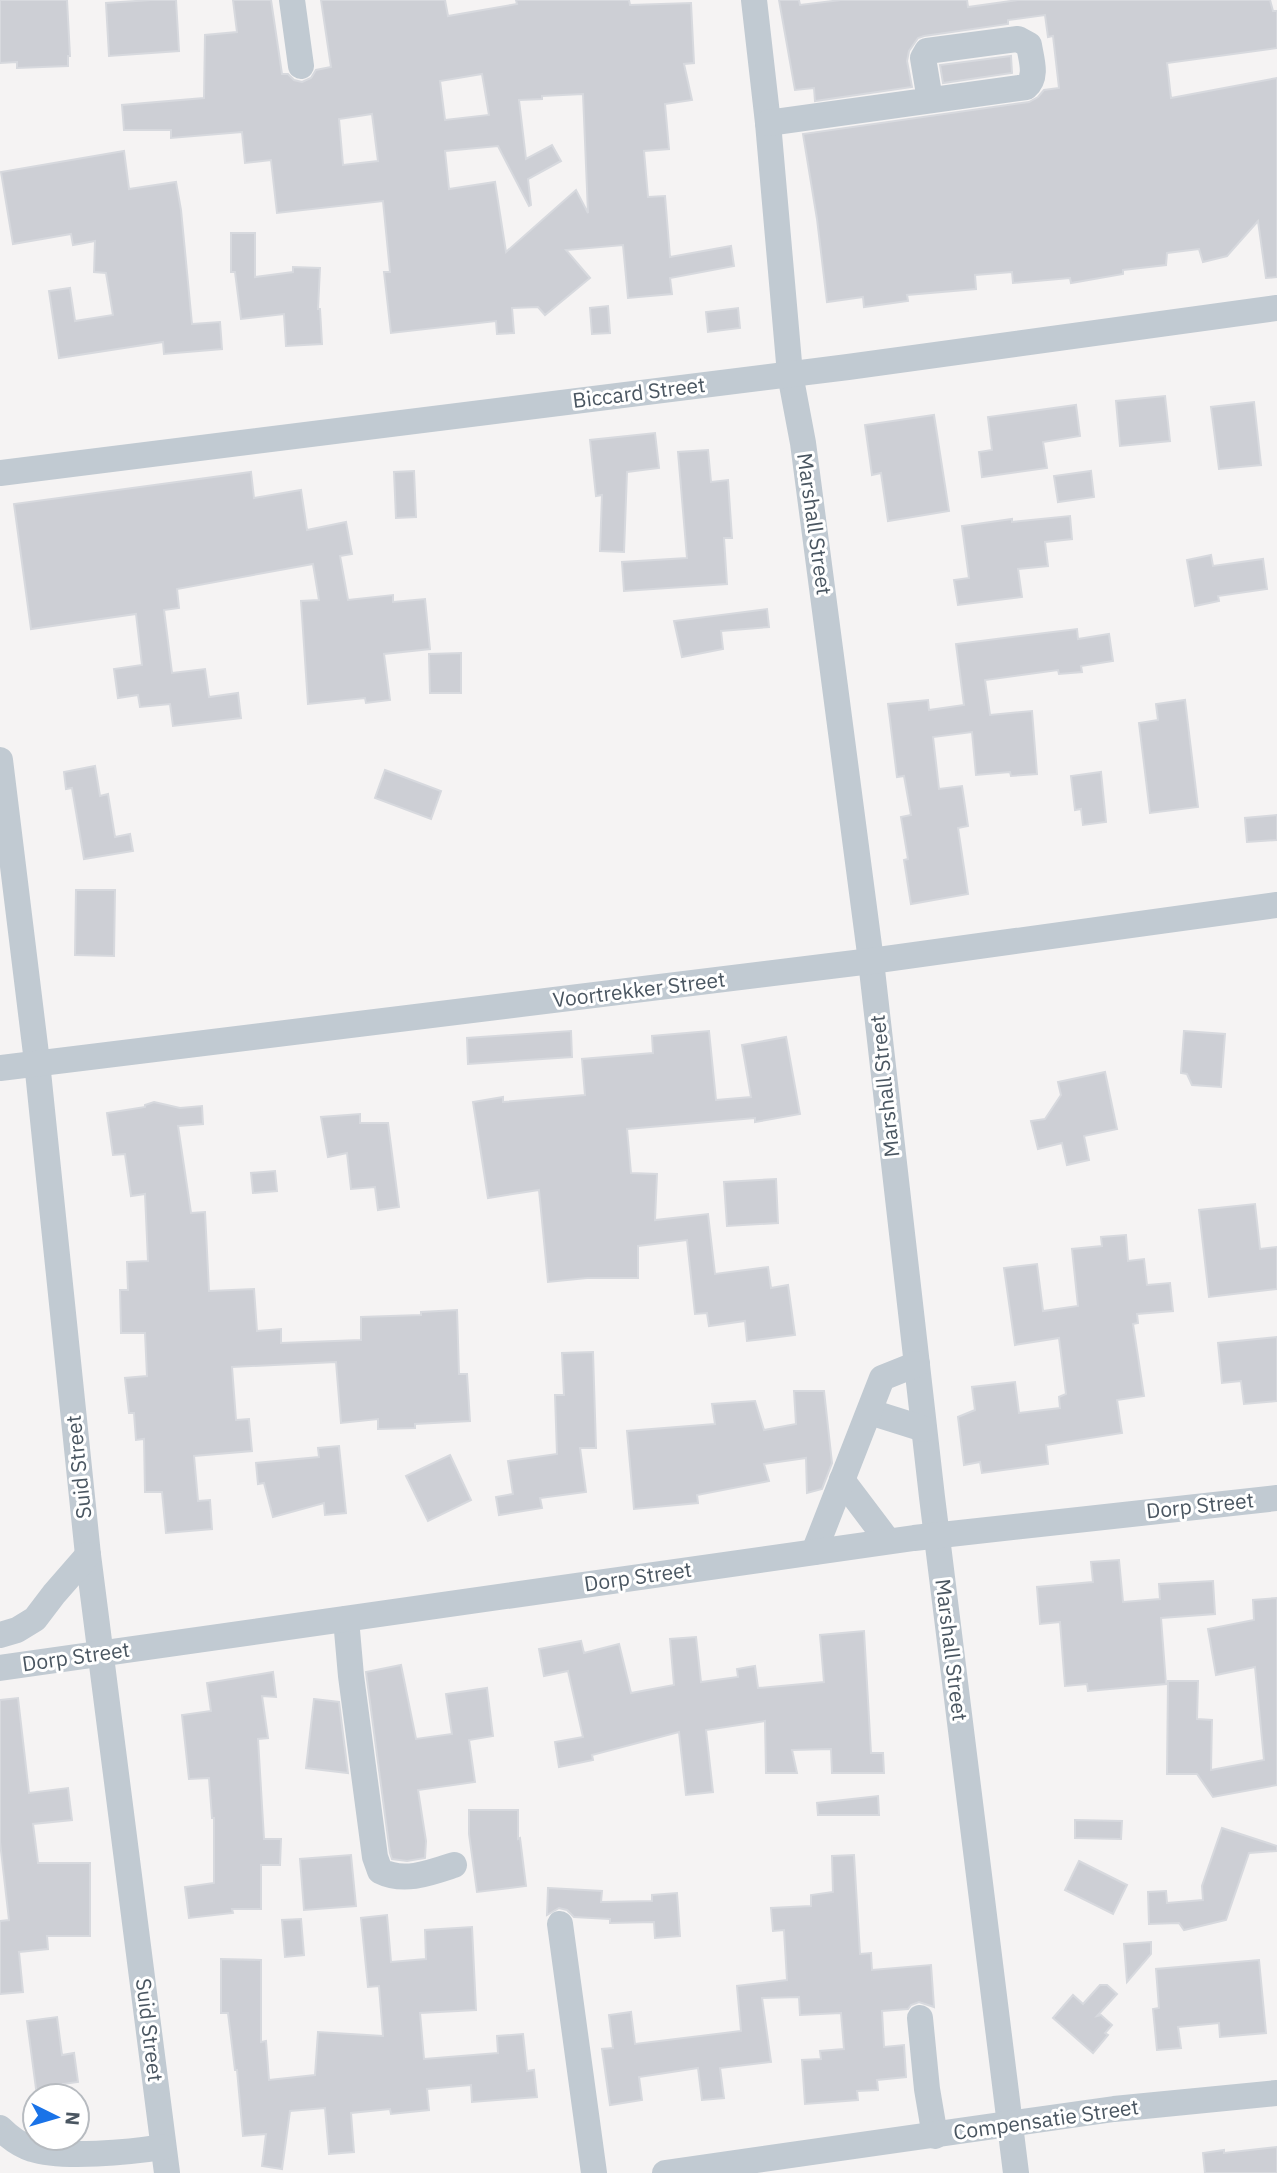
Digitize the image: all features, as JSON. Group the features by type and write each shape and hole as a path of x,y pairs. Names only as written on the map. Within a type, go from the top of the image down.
{"street":[{"path":"292,0 300,66"},
{"name":"Marshall Street","path":"754,0 768,123 790,374 803,443 871,961 936,1535 1016,2173"},
{"path":"768,123 930,100"},
{"name":"Biccard Street","path":"0,473 790,374 1277,308"},
{"name":"Suid Street","path":"0,760 37,1062 88,1555 165,2160"},
{"name":"Voortrekker Street","path":"0,1068 871,961 1277,905"},
{"path":"814,1552 882,1378 917,1364"},
{"path":"870,1412 924,1429"},
{"path":"842,1480 888,1541"},
{"name":"Dorp Street","path":"0,1668 888,1541 1277,1498"},
{"name":"Dorp Street","path":"0,1635 17,1630 35,1619 88,1555"},
{"path":"346,1619 375,1857 380,1871 394,1878 423,1875 454,1865"},
{"path":"560,1924 594,2173"},
{"path":"919,2018 935,2136"},
{"name":"Compensatie Street","path":"665,2173 819,2163 935,2136 1114,2109 1277,2093"},
{"path":"0,2128 13,2141 34,2150 56,2153 134,2152 165,2160"}],"building":[{"path":"0,0 67,0 70,56 68,66 17,68 17,62 0,63"},
{"path":"176,0 179,51 109,56 106,3"},
{"path":"233,0 271,0 282,74 288,74 294,80 302,82 311,78 316,70 331,67 321,0 445,0 448,16 517,4 516,0 629,0 630,5 691,3 694,63 684,64 692,100 665,104 669,149 644,151 648,197 665,196 670,257 731,246 734,266 670,278 672,294 628,298 623,245 566,250 590,278 545,315 538,307 512,308 514,333 497,334 496,321 391,333 384,272 390,272 383,201 277,213 271,160 245,163 242,132 171,138 171,130 124,130 122,105 204,98 205,35 237,32","holes":["482,74 489,115 445,120 440,81","583,94 588,213 576,190 506,252 495,182 449,189 445,151 498,146 529,206 531,205 528,179 561,161 552,145 526,159 519,100 542,99 542,96","372,114 378,161 343,165 339,119"]},
{"path":"779,0 799,0 800,5 841,0 967,0 968,7 1018,0 1270,0 1273,11 1277,11 1277,48 1167,63 1171,98 1277,78 1277,277 1266,278 1258,221 1227,256 1203,262 1199,249 1167,253 1166,265 1123,270 1123,274 1071,283 1070,278 1013,283 1012,272 975,275 976,289 907,295 908,301 864,307 863,297 827,302 803,134 1029,102 1044,90 1059,88 1053,36 1048,37 1045,15 1008,20 1008,24 924,36 918,38 909,51 907,61 912,87 815,101 814,88 795,90"},
{"path":"1011,56 1012,73 943,83 940,65"},
{"path":"124,151 129,189 176,182 192,324 220,322 222,349 164,354 163,342 59,358 49,291 70,288 75,321 113,315 106,273 94,272 95,241 73,245 71,234 13,244 1,172"},
{"path":"231,233 255,233 255,277 293,272 293,267 320,268 318,309 322,344 286,346 284,314 241,319 235,272 231,272"},
{"path":"608,306 610,333 592,334 590,308"},
{"path":"738,308 740,328 708,332 706,312"},
{"path":"1165,396 1170,441 1120,446 1116,401"},
{"path":"1254,402 1261,465 1219,469 1211,407"},
{"path":"1076,405 1080,436 1043,442 1047,468 982,477 979,452 992,450 988,417"},
{"path":"934,415 949,511 888,521 881,473 872,475 865,425"},
{"path":"655,433 659,468 627,472 624,552 600,551 602,495 596,496 590,440"},
{"path":"708,450 711,482 728,480 732,538 724,538 727,584 624,591 622,562 687,558 678,452"},
{"path":"414,471 416,517 396,518 394,472"},
{"path":"1091,471 1094,497 1058,502 1054,476"},
{"path":"251,472 254,498 301,490 307,530 346,522 352,554 340,556 348,600 393,595 393,602 425,599 430,649 384,654 390,700 366,703 365,698 308,704 301,601 319,600 313,564 177,589 179,608 164,610 172,673 205,669 209,697 238,693 241,718 173,726 170,704 140,707 138,695 118,698 114,669 142,665 136,614 31,629 14,504"},
{"path":"1070,516 1072,539 1045,542 1048,566 1018,569 1022,597 958,605 954,580 969,578 962,526 1012,519 1012,522"},
{"path":"1211,555 1213,566 1263,559 1267,589 1218,596 1219,601 1195,606 1187,560"},
{"path":"767,609 769,627 721,631 723,649 682,657 674,621"},
{"path":"1077,629 1078,639 1109,634 1113,661 1081,666 1082,672 1059,674 1058,670 985,680 990,715 1032,711 1037,774 1011,776 1010,772 976,775 972,732 933,737 939,789 962,786 968,826 958,828 968,894 911,904 904,860 908,859 901,817 911,815 904,776 897,777 888,704 928,700 929,710 964,705 956,644"},
{"path":"461,653 461,693 430,693 429,654"},
{"path":"1185,700 1198,807 1150,813 1139,723 1158,720 1156,704"},
{"path":"95,766 100,796 108,794 115,837 130,834 133,851 84,859 72,788 66,789 64,772"},
{"path":"385,770 441,791 431,819 375,798"},
{"path":"1101,772 1106,822 1083,825 1081,809 1075,810 1071,776"},
{"path":"1277,815 1277,840 1247,842 1245,818"},
{"path":"76,890 115,890 114,956 75,955"},
{"path":"571,1031 572,1057 468,1064 467,1038"},
{"path":"709,1031 716,1100 751,1097 742,1045 786,1037 800,1114 755,1122 755,1118 627,1129 631,1173 657,1174 655,1220 708,1214 715,1274 768,1267 771,1288 788,1285 795,1335 747,1341 745,1321 709,1326 707,1313 695,1314 687,1240 638,1246 638,1278 587,1278 548,1282 539,1190 488,1198 473,1102 503,1097 503,1102 585,1095 582,1059 653,1053 652,1036"},
{"path":"1184,1031 1225,1034 1221,1087 1192,1085 1187,1074 1181,1073"},
{"path":"1105,1072 1117,1129 1084,1136 1089,1160 1067,1165 1062,1143 1038,1149 1031,1121 1045,1119 1061,1095 1058,1082"},
{"path":"154,1102 180,1108 202,1106 203,1124 178,1126 191,1213 205,1212 209,1291 254,1289 257,1331 281,1329 281,1343 361,1340 361,1317 421,1315 421,1312 457,1310 459,1374 467,1374 470,1421 415,1424 415,1428 378,1429 378,1419 341,1423 336,1362 232,1367 236,1420 249,1419 252,1451 194,1456 198,1501 210,1500 212,1529 166,1533 162,1492 145,1492 144,1439 136,1440 134,1413 129,1413 125,1378 147,1376 145,1333 121,1333 120,1290 128,1290 127,1262 148,1261 145,1194 131,1196 125,1154 113,1155 107,1113 145,1107"},
{"path":"360,1114 360,1123 388,1123 399,1207 378,1210 375,1187 351,1189 347,1153 328,1157 321,1117"},
{"path":"275,1171 277,1191 253,1193 251,1173"},
{"path":"776,1179 778,1223 727,1226 724,1182"},
{"path":"1255,1204 1260,1249 1277,1247 1277,1289 1209,1297 1199,1210"},
{"path":"1126,1235 1128,1261 1144,1259 1147,1285 1170,1283 1173,1311 1137,1314 1138,1323 1133,1324 1144,1396 1117,1400 1122,1433 1046,1445 1048,1464 982,1473 980,1462 964,1465 958,1417 975,1410 972,1387 1015,1382 1019,1413 1060,1408 1059,1397 1066,1394 1059,1338 1015,1345 1004,1268 1037,1264 1043,1311 1078,1306 1072,1249 1102,1246 1101,1237"},
{"path":"1277,1337 1277,1401 1244,1404 1241,1381 1222,1383 1218,1343"},
{"path":"593,1352 596,1448 580,1448 586,1492 540,1498 542,1508 499,1515 496,1497 513,1494 508,1461 557,1454 555,1395 564,1395 562,1353"},
{"path":"794,1391 824,1391 832,1463 822,1489 807,1493 806,1458 764,1464 769,1481 697,1495 698,1503 634,1509 627,1431 715,1424 712,1404 755,1401 764,1430 796,1424"},
{"path":"339,1446 346,1513 325,1515 324,1503 273,1517 264,1483 258,1484 256,1463 319,1457 318,1448"},
{"path":"450,1455 471,1500 428,1521 406,1476"},
{"path":"1119,1560 1123,1602 1160,1599 1159,1584 1213,1581 1215,1614 1161,1618 1166,1684 1088,1691 1087,1684 1065,1686 1060,1622 1040,1624 1037,1587 1093,1582 1091,1562"},
{"path":"1277,1598 1277,1785 1213,1797 1197,1774 1167,1774 1168,1681 1198,1681 1197,1719 1212,1720 1211,1770 1264,1760 1255,1667 1216,1675 1208,1629 1254,1620 1253,1600"},
{"path":"864,1631 871,1753 883,1753 884,1773 832,1773 831,1749 792,1750 797,1773 766,1773 765,1721 706,1730 713,1792 686,1795 679,1732 592,1755 593,1760 559,1767 555,1742 583,1737 568,1671 544,1676 539,1649 581,1641 584,1653 619,1644 631,1693 674,1685 670,1639 696,1637 701,1682 738,1677 737,1669 755,1666 758,1688 824,1682 820,1635"},
{"path":"401,1665 416,1739 452,1734 446,1694 487,1688 493,1736 469,1740 475,1782 418,1790 426,1841 425,1858 407,1861 392,1859 390,1853 366,1672"},
{"path":"273,1672 276,1697 262,1696 268,1738 258,1739 264,1839 281,1839 280,1865 261,1865 261,1909 232,1909 233,1913 189,1918 185,1887 214,1883 214,1818 209,1778 189,1779 182,1715 211,1711 207,1683"},
{"path":"18,1698 29,1793 68,1788 72,1820 33,1824 38,1863 90,1863 90,1936 47,1936 48,1949 19,1952 23,1992 0,1994 0,1921 9,1920 0,1842 0,1700"},
{"path":"314,1699 339,1702 348,1773 306,1768"},
{"path":"878,1796 879,1815 818,1815 817,1803"},
{"path":"469,1810 518,1810 518,1839 520,1838 526,1886 477,1892 469,1834"},
{"path":"1075,1820 1122,1821 1121,1839 1075,1838"},
{"path":"1222,1828 1277,1846 1277,1851 1249,1853 1226,1920 1184,1930 1179,1923 1149,1924 1148,1892 1166,1891 1167,1903 1203,1900 1202,1886"},
{"path":"351,1855 356,1906 304,1910 300,1859"},
{"path":"854,1855 860,1954 871,1953 872,1970 931,1965 934,2007 919,2002 908,2009 882,2011 884,2047 904,2045 906,2077 877,2080 878,2090 857,2091 858,2100 805,2104 802,2060 821,2059 820,2051 844,2049 841,2013 800,2015 799,1997 762,1998 771,2062 720,2068 724,2098 702,2100 698,2068 639,2077 642,2100 610,2105 602,2049 613,2048 609,2015 631,2012 635,2044 741,2031 737,1986 787,1980 784,1930 773,1931 771,1908 811,1906 811,1895 833,1892 832,1856"},
{"path":"1079,1861 1127,1885 1113,1914 1065,1890"},
{"path":"548,1888 602,1891 601,1902 652,1901 652,1895 677,1893 680,1936 655,1938 654,1922 610,1923 610,1919 574,1917 567,1910 559,1908 547,1915"},
{"path":"387,1915 391,1962 426,1959 425,1930 472,1927 476,2010 420,2013 424,2059 498,2053 497,2036 523,2034 527,2071 534,2070 537,2097 472,2102 471,2085 427,2089 429,2110 391,2114 390,2109 351,2113 354,2152 329,2154 325,2108 290,2111 282,2169 262,2166 266,2134 243,2136 228,2013 221,2013 221,1959 261,1960 261,2042 266,2041 269,2080 315,2075 318,2032 383,2036 379,1986 368,1987 361,1918"},
{"path":"301,1919 304,1955 285,1957 282,1920"},
{"path":"1151,1942 1151,1954 1127,1982 1124,1944"},
{"path":"1259,1960 1266,2033 1220,2037 1219,2023 1178,2027 1181,2048 1157,2050 1153,2009 1159,2008 1156,1969"},
{"path":"1100,1985 1107,1985 1117,1994 1097,2016 1101,2015 1112,2025 1105,2033 1108,2035 1093,2053 1053,2018 1073,1995 1083,2004"},
{"path":"57,2017 62,2055 74,2053 78,2082 35,2082 27,2021"},
{"path":"1277,2147 1277,2173 1205,2173 1203,2153"}]}
